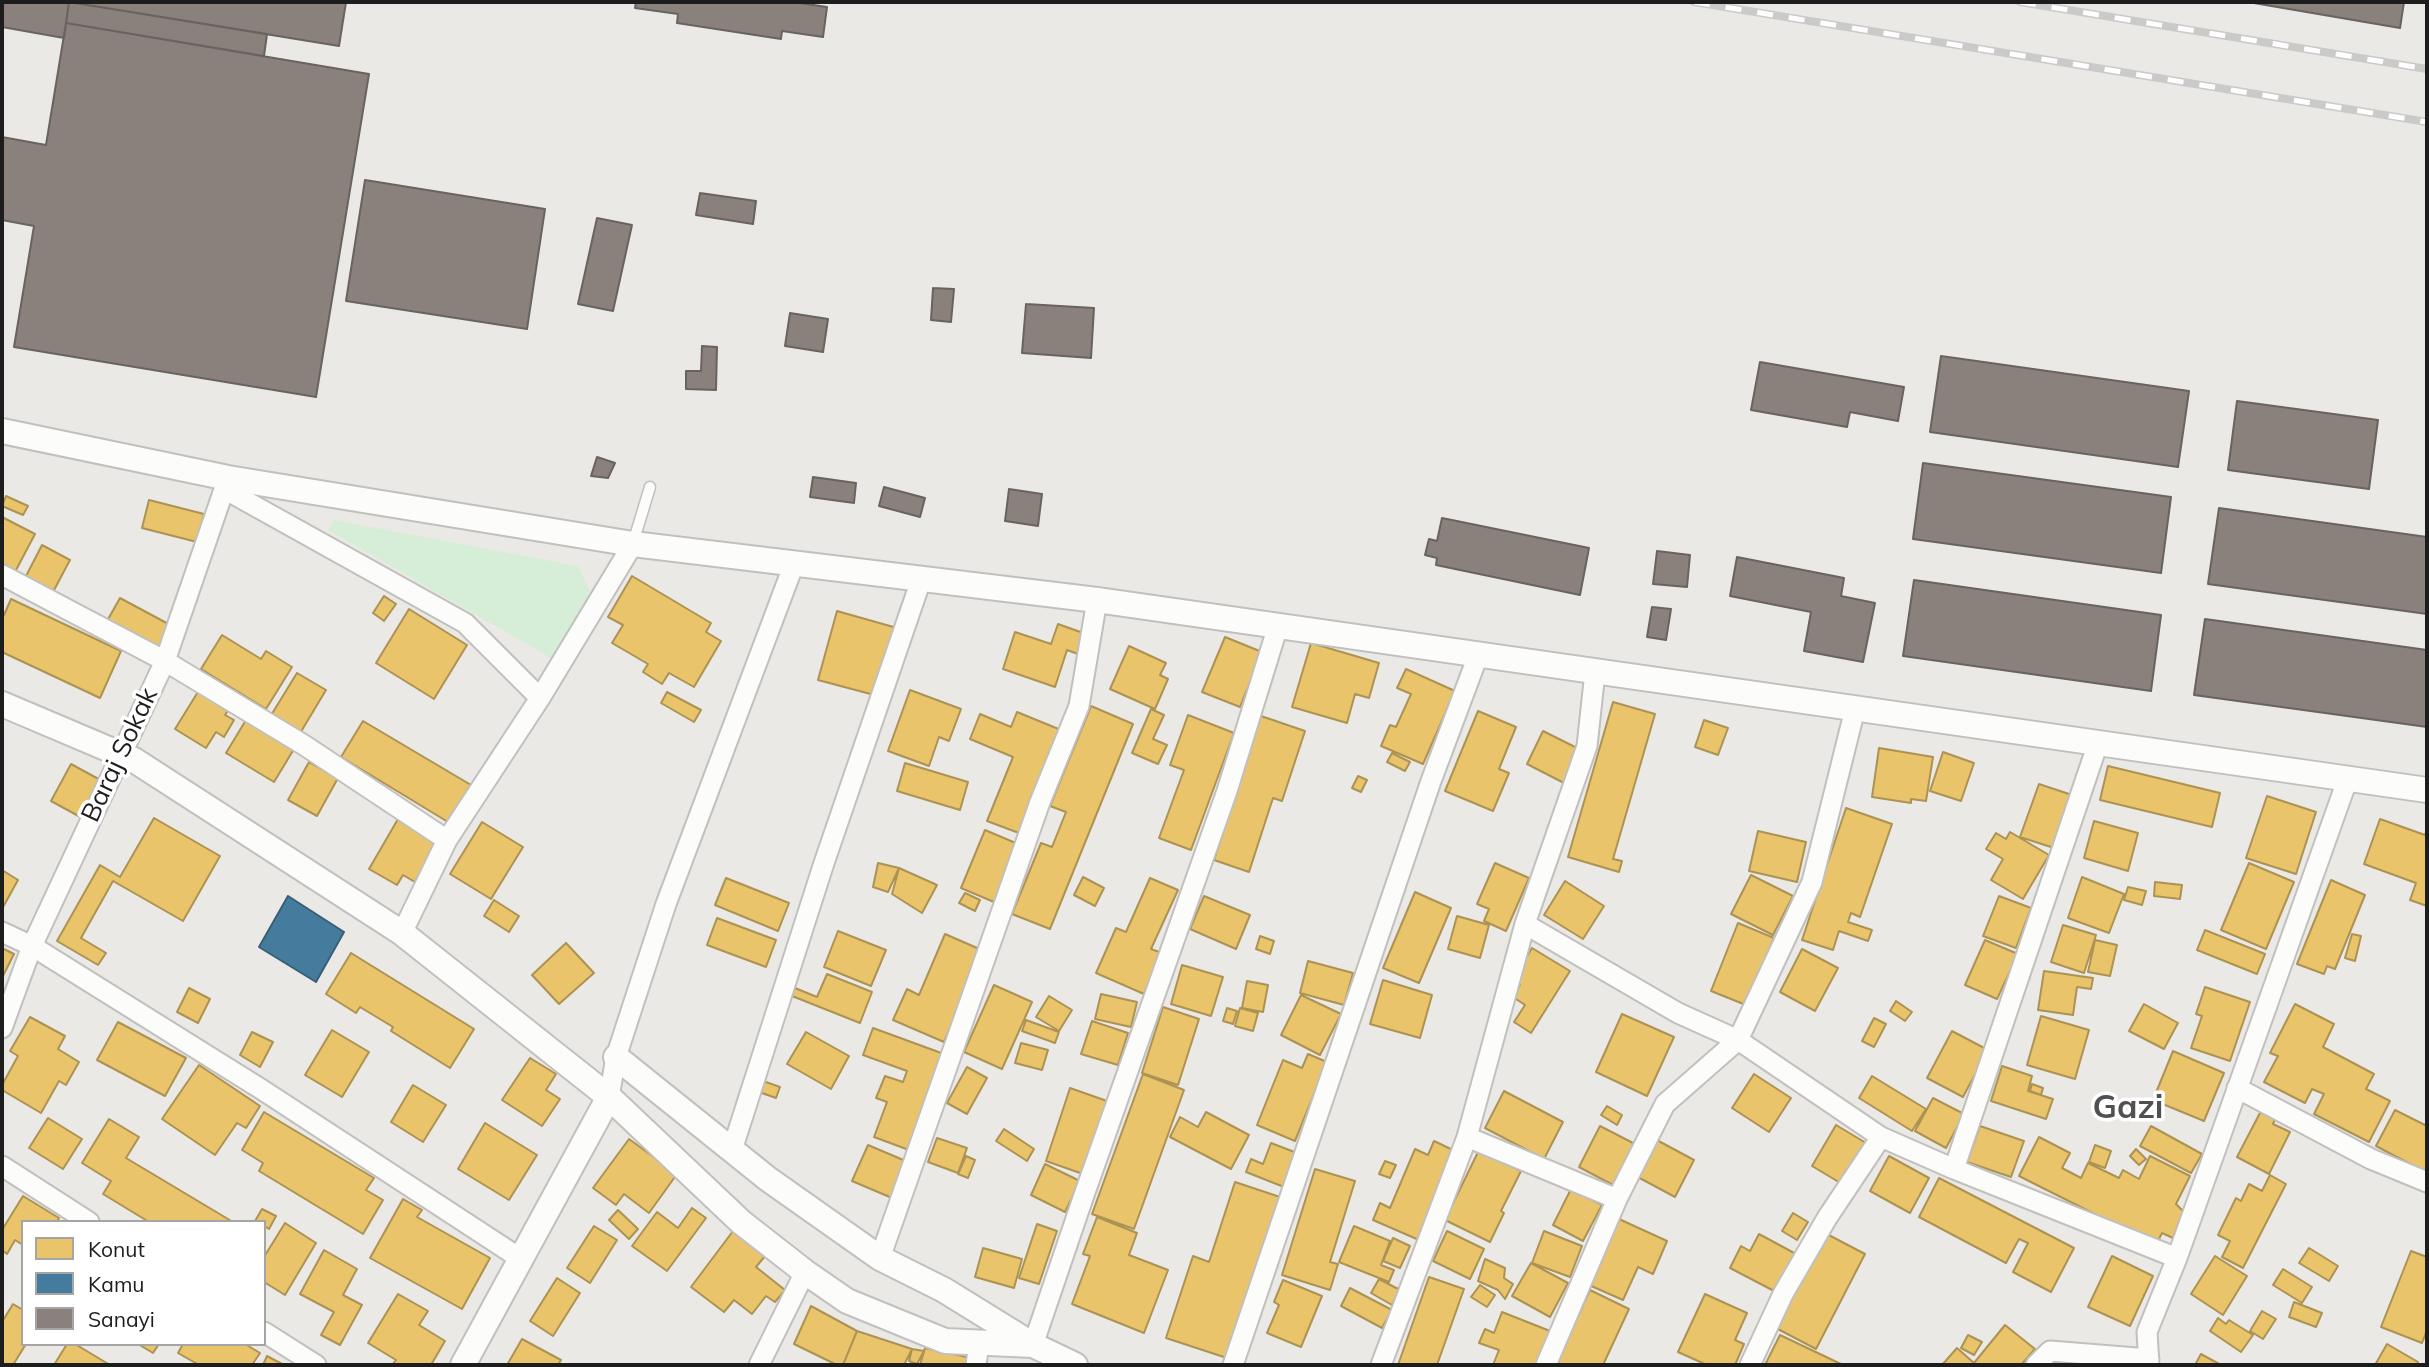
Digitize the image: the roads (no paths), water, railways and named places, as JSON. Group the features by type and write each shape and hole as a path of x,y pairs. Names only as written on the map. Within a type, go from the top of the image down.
{"street":[{"path":"2,431 227,484 633,544 1097,600 1479,653 1595,672 2427,790"},
{"path":"227,484 465,623 540,698"},
{"name":"Baraj Sokak","path":"2,1028 32,946 165,661 227,484"},
{"path":"402,933 447,840 540,698 633,544"},
{"path":"463,1365 609,1097 616,1056 666,904 794,565"},
{"path":"2,575 165,661 303,745 447,840"},
{"path":"732,1150 823,866 921,580"},
{"path":"880,1258 1040,802 1079,706 1097,600"},
{"path":"1033,1345 1227,790 1278,626"},
{"path":"1233,1365 1431,781 1479,653"},
{"path":"1381,1365 1467,1137 1525,924 1587,746 1595,672"},
{"path":"2,704 134,760 402,933 609,1097 741,1222 847,1301 978,1354 1033,1345"},
{"path":"1546,1365 1617,1199 1665,1104 1738,1040 1812,882 1855,709"},
{"path":"1954,1169 2098,743"},
{"path":"2036,1365 2050,1351 2149,1362 2147,1332 2177,1258 2348,778"},
{"path":"1525,924 1678,1013 1738,1040 1881,1137 2177,1258"},
{"path":"2,932 32,946 261,1088 521,1259"},
{"path":"616,1056 768,1179 880,1258 944,1290 1033,1345 1075,1365"},
{"path":"2237,1088 2371,1159 2427,1182"},
{"path":"1467,1137 1617,1199"},
{"path":"1749,1365 1783,1294 1827,1218 1881,1137"},
{"path":"2,1166 86,1220"},
{"path":"759,1365 805,1272"},
{"path":"266,1333 316,1365"}],"lane":[{"path":"633,544 650,487"}],"railway":[{"path":"1694,2 2427,122"},
{"path":"2020,2 2427,69"}],"district":[{"name":"Gazi","path":"2128,1108"}]}
